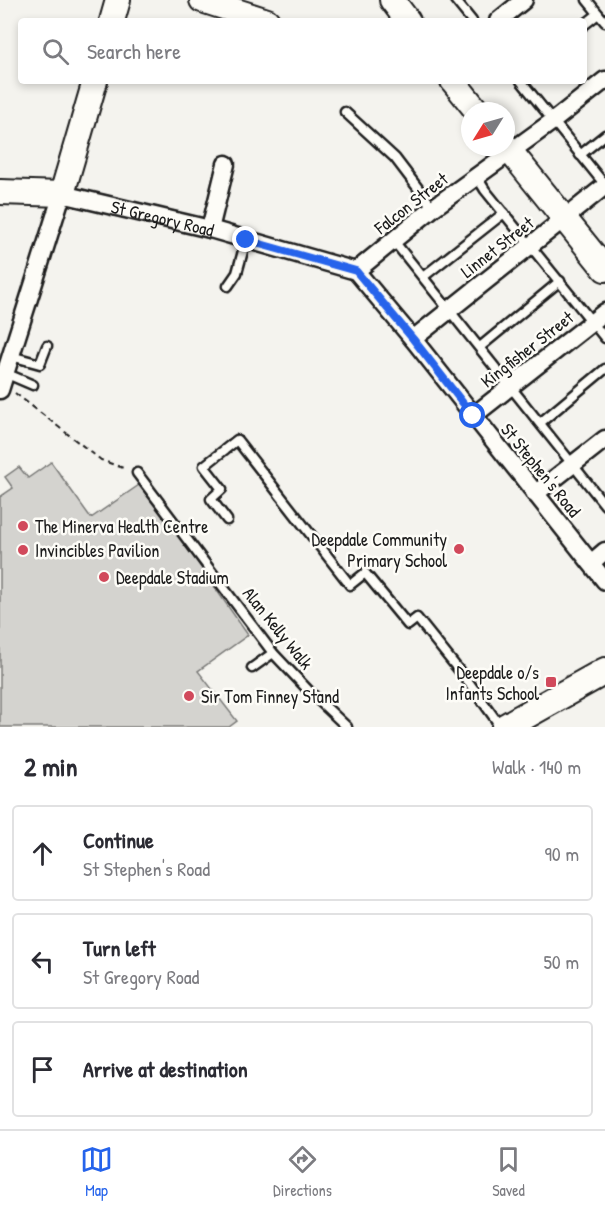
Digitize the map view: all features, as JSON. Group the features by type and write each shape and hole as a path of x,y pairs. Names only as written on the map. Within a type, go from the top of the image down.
{"main road":[{"path":"514,725 605,671"}],"street":[{"path":"113,18 118,0"},
{"path":"202,0 258,18"},
{"path":"392,0 406,18"},
{"path":"502,18 524,0"},
{"name":"Falcon Street","path":"515,146 553,121 605,80"},
{"path":"2,382 94,84"},
{"path":"455,84 470,102"},
{"name":"Falcon Street","path":"356,271 433,208 502,156"},
{"path":"514,156 605,269"},
{"path":"210,230 226,164"},
{"name":"Linnet Street","path":"413,339 605,186"},
{"name":"St Gregory Road","path":"0,192 62,194 210,230 356,271"},
{"name":"St Stephen's Road","path":"356,271 413,339 605,581"},
{"name":"Kingfisher Street","path":"473,416 599,317"},
{"path":"536,494 605,439"},
{"path":"591,563 605,551"}],"lane":[{"path":"455,0 470,18"},
{"path":"587,0 605,22"},
{"path":"587,23 598,14"},
{"path":"523,84 605,186"},
{"path":"345,112 396,158 433,208"},
{"path":"580,155 605,135"},
{"path":"477,177 485,190 560,281 599,317 605,338"},
{"path":"423,277 504,213"},
{"path":"228,286 237,273 246,240"},
{"path":"393,240 573,465 603,499"},
{"path":"480,347 560,281"},
{"path":"10,356 40,364 47,346"},
{"path":"540,423 605,369"},
{"path":"2,382 33,385"},
{"path":"227,520 211,499 222,489 204,466 237,441 350,585 365,573 408,625 417,618 470,684 514,725"},
{"name":"Alan Kelly Walk","path":"137,473 273,653 347,727"},
{"path":"252,668 273,653"}],"path":[{"path":"2,382 101,460 137,473"}],"shaded area":[{"name":"Deepdale Stadium","path":"51,462 91,518 142,483 248,635 198,671 237,721 229,727 0,727 0,497 13,488 5,477 19,467 28,478"}],"place":[{"name":"The Minerva Health Centre","path":"23,526"},
{"name":"Deepdale Community Primary School","path":"459,549"},
{"name":"Invincibles Pavilion","path":"23,550"},
{"name":"Deepdale Stadium","path":"104,577"},
{"name":"Deepdale o/s Infants School","path":"551,682"},
{"name":"Sir Tom Finney Stand","path":"189,696"}],"route":[{"path":"246,240 356,271 473,416"}]}
